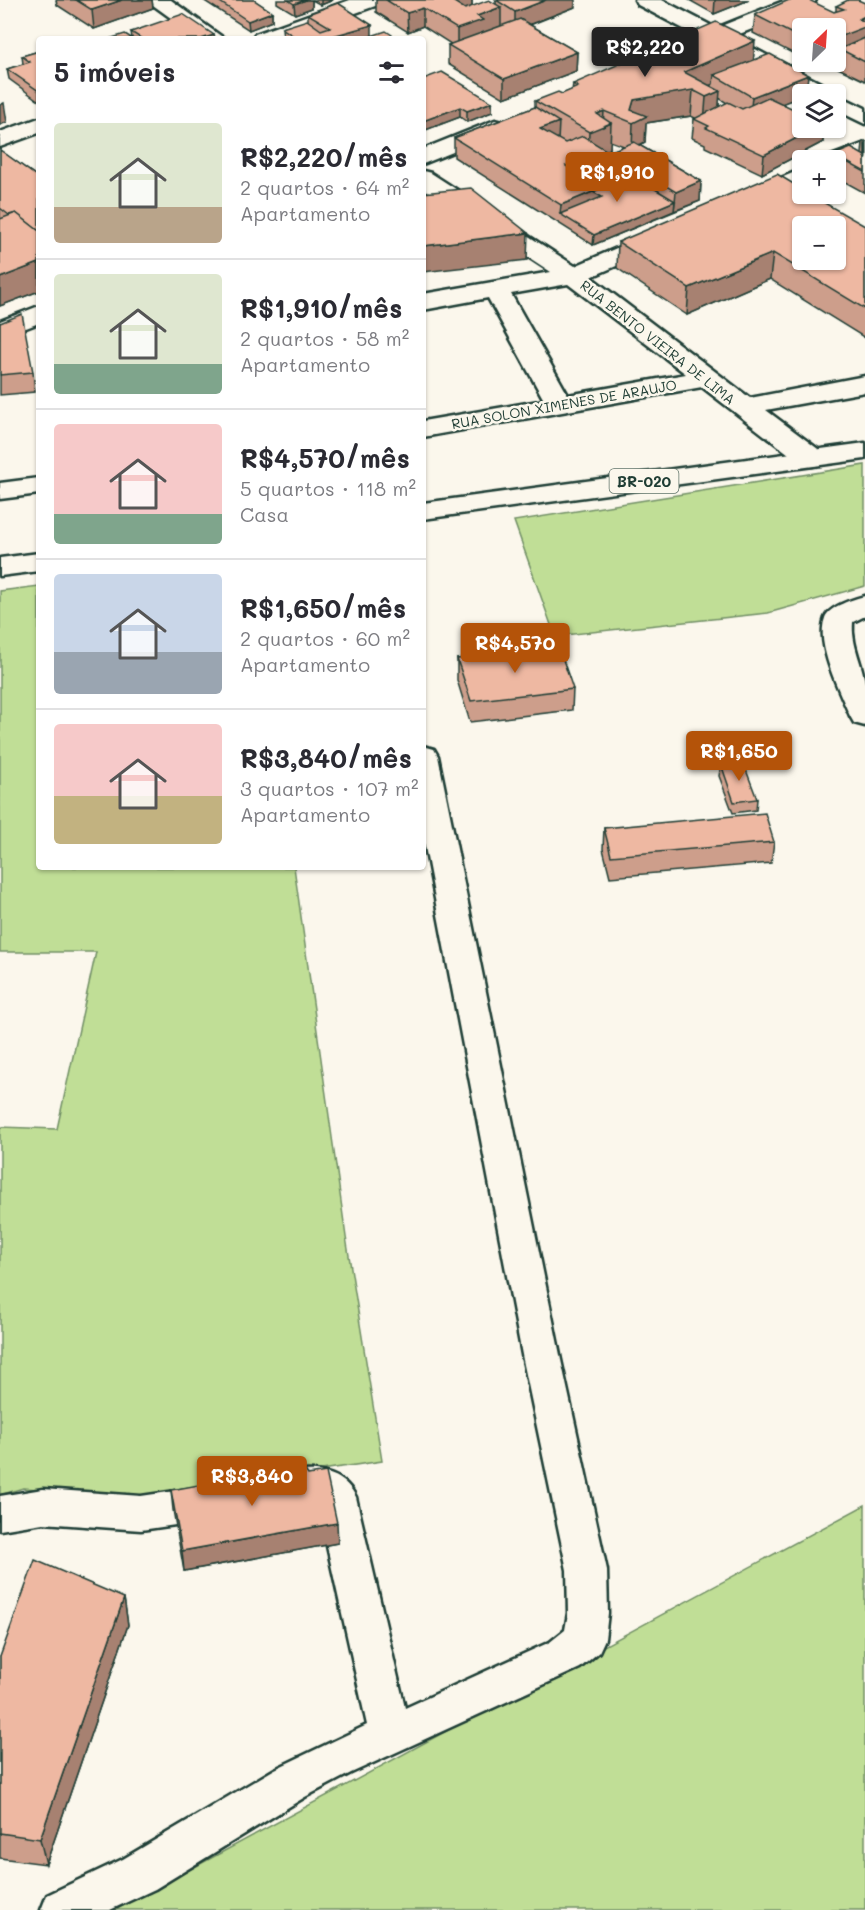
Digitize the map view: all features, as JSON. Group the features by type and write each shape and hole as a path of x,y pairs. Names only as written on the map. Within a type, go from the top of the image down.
{"main road":[{"path":"157,0 210,36"},
{"path":"271,36 370,0"},
{"path":"646,0 806,84"},
{"path":"672,53 805,0"},
{"path":"846,107 865,117"},
{"path":"426,156 520,116"},
{"path":"0,140 36,126"},
{"path":"846,158 865,150"},
{"name":"RUA BENTO VIEIRA DE LIMA","path":"426,180 573,276 704,379 812,459"},
{"path":"732,207 792,187"},
{"path":"426,302 573,276 679,230"},
{"path":"496,290 560,405"},
{"path":"0,330 36,315"},
{"name":"RUA SOLON XIMENES DE ARAUJO","path":"426,428 704,379"},
{"path":"743,407 865,384"},
{"name":"BR-020","path":"426,511 865,451"},
{"path":"0,491 36,486"},
{"path":"0,567 36,562"},
{"path":"852,611 838,646 865,716"},
{"path":"63,1910 139,1874 290,1783 565,1655 584,1639 588,1613 587,1570 542,1360 426,771"},
{"path":"0,1513 43,1506 141,1513 173,1510 303,1486 313,1486 331,1492 336,1497 341,1513 390,1735"}],"green space":[{"path":"865,465 865,586 768,613 555,636 514,521"},
{"path":"36,586 36,870 294,870 346,1237 382,1461 146,1496 23,1488 0,1495 0,1127 57,1129 96,952 0,952 0,591"},
{"path":"865,1505 865,1910 115,1910"}],"building":[{"path":"76,0 122,0 92,10"},
{"path":"217,0 254,0 272,12 248,21"},
{"path":"288,0 306,0 294,4"},
{"path":"386,0 451,0 465,9 489,0 501,7 477,16 483,20 457,29 423,8 407,13"},
{"path":"496,0 546,0 515,12"},
{"path":"789,0 809,0 834,12 844,9 836,6 848,0 858,0 865,3 865,16 859,19 865,22 865,27 846,34 846,18 792,18 792,34 755,15"},
{"path":"338,3 372,25 333,36 294,36 282,28 307,20 321,30 330,27 308,14"},
{"path":"183,14 214,35 137,36 131,32"},
{"path":"520,19 577,52 504,79 448,45"},
{"path":"716,22 755,41 684,72 720,91 706,97 693,90 634,100 631,110 647,116 633,123 604,111 597,114 611,123 589,132 535,101 558,92 562,94 578,87 573,84"},
{"path":"386,31 394,36 371,36"},
{"path":"865,38 865,62 846,52 846,46"},
{"path":"36,52 36,89 7,69 30,62 22,56"},
{"path":"770,54 792,66 792,72 803,72 808,75 752,97 714,75"},
{"path":"442,72 492,102 467,111 460,107 426,120 426,78"},
{"path":"768,97 792,108 792,138 797,138 764,155 706,128 709,126 694,119 728,102 742,109"},
{"path":"535,107 559,122 540,129 565,143 583,136 606,150 566,166 602,188 561,205 454,138"},
{"path":"634,142 701,181 676,192 609,152"},
{"path":"851,148 865,156 865,172 846,162 846,150"},
{"path":"0,150 36,176 36,229 16,213 9,215 0,208"},
{"path":"622,169 675,201 594,235 560,214 602,197 593,192 602,188 592,182"},
{"path":"777,174 792,183 792,204 826,204 865,226 865,309 801,270 846,270 846,216 792,216 792,265 773,253 689,288 618,242"},
{"path":"471,188 528,233 426,246 426,193"},
{"path":"16,213 36,229 36,264 0,278 0,219"},
{"path":"22,314 33,372 0,375 0,323"},
{"path":"559,648 573,689 471,701 457,659"},
{"path":"743,762 757,799 734,802 721,764"},
{"path":"765,813 774,842 611,856 604,828"},
{"path":"302,1466 308,1475 326,1472 337,1523 182,1551 171,1490"},
{"path":"35,1560 124,1598 40,1839 0,1833 0,1657"}]}
